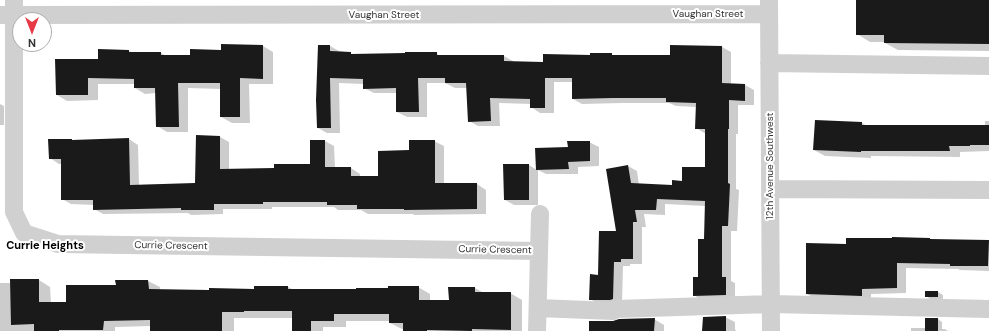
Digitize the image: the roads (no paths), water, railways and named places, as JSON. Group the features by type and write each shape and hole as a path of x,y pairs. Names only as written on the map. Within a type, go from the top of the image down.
{"street":[{"name":"Vaughan Street","path":"9,10 769,7"},
{"name":"12th Avenue Southwest","path":"769,7 771,331"},
{"name":"Currie Crescent","path":"9,10 7,134 14,212 24,233 58,244 539,251"},
{"path":"769,63 989,66"},
{"path":"770,189 989,190"},
{"name":"Currie Crescent","path":"537,331 540,214"},
{"path":"538,308 612,311 616,309 771,304 989,309"}],"district":[{"name":"Currie Heights","path":"45,246"}]}
